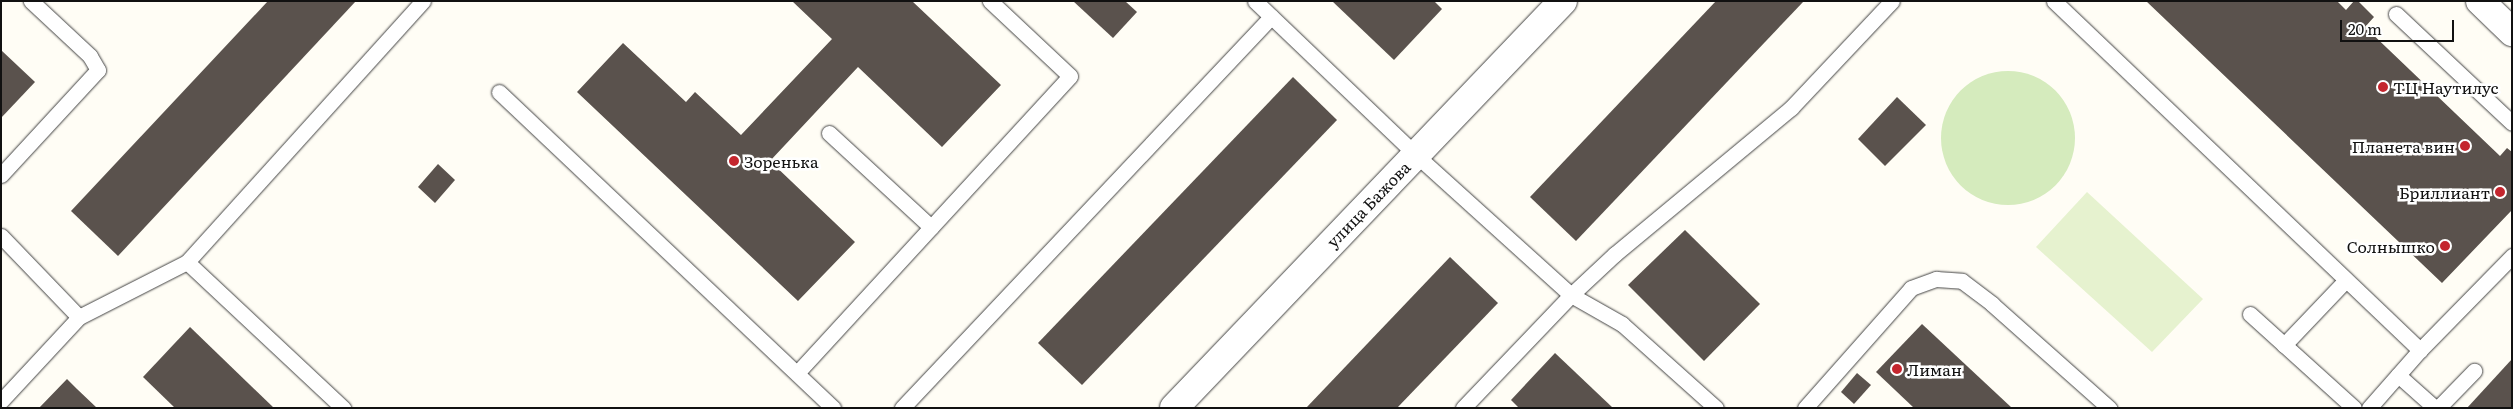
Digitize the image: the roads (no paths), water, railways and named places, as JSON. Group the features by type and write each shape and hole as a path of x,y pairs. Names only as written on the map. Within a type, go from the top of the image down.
{"street":[{"name":"улица Бажова","path":"1174,408 1563,1"},
{"path":"2480,1 2512,32"}],"lane":[{"path":"1,174 98,70 90,56 31,1"},
{"path":"1,401 79,317 187,262 423,1"},
{"path":"797,373 1070,76 990,1"},
{"path":"1255,1 1415,154 1571,295 1622,324 1716,408"},
{"path":"1463,408 1571,295 1615,254 1791,108 1892,1"},
{"path":"2054,1 2420,350"},
{"path":"2396,14 2512,123"},
{"path":"902,408 1271,17"},
{"path":"499,92 833,408"},
{"path":"829,133 931,227"},
{"path":"1,236 79,317"},
{"path":"2369,408 2420,350 2512,256"},
{"path":"187,262 343,408"},
{"path":"1805,408 1910,288 1936,279 1962,281 1992,304 2109,408"},
{"path":"2284,345 2346,280"},
{"path":"2250,314 2354,408"},
{"path":"2398,375 2437,408 2474,371"}],"place":[{"name":"ТЦ Наутилус","path":"2383,87"},
{"name":"Планета вин","path":"2465,146"},
{"name":"Зоренька","path":"734,161"},
{"name":"Бриллиант","path":"2500,192"},
{"name":"Солнышко","path":"2445,246"},
{"name":"Лиман","path":"1897,369"}]}
